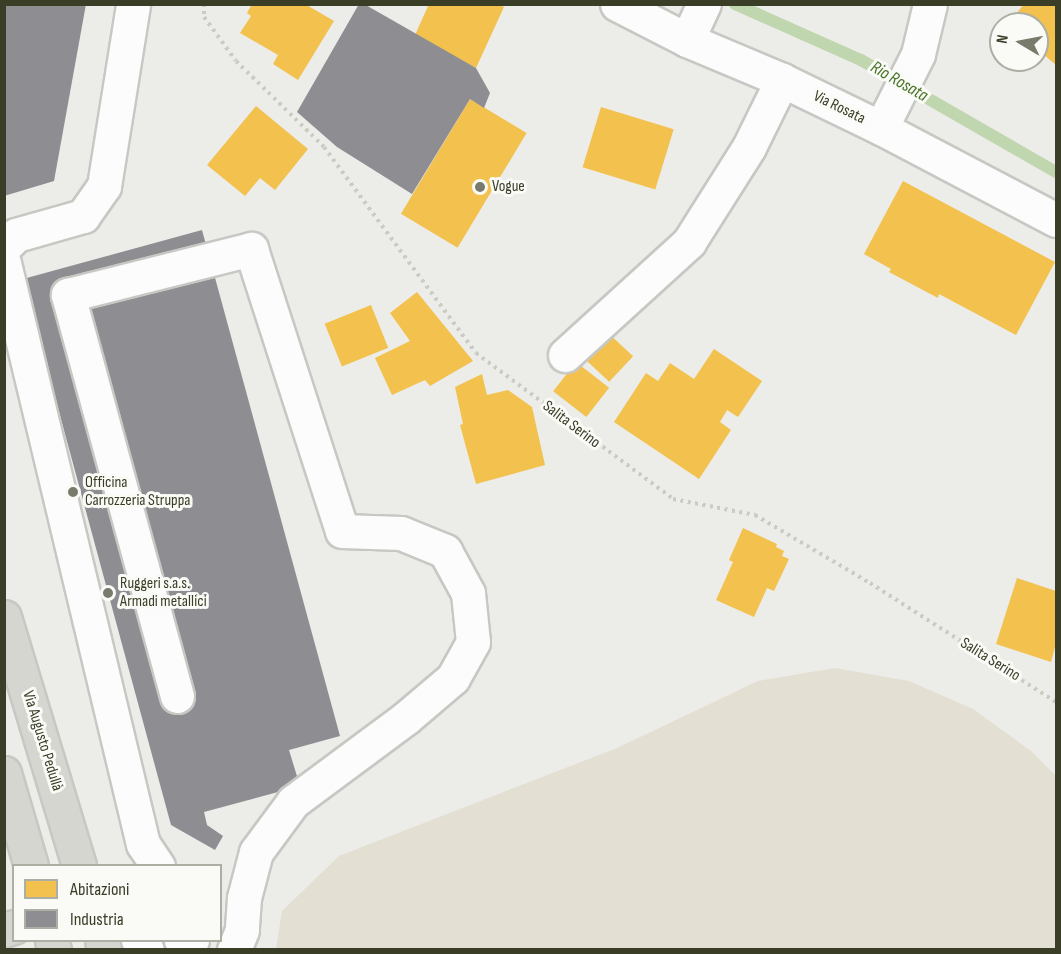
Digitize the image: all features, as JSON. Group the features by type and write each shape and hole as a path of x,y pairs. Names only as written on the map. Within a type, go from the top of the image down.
{"main road":[{"name":"Via Augusto Pedullà","path":"4,617 78,864"},
{"path":"4,772 30,864"}],"street":[{"path":"4,247 16,235 83,216 104,186 133,4"},
{"name":"Via Rosata","path":"617,4 687,40 782,80 881,128 1056,220"},
{"path":"687,40 704,4"},
{"path":"881,128 918,54 930,4"},
{"path":"565,355 690,242 749,147 782,80"},
{"path":"177,696 68,295 251,249 342,531 401,533 445,551 468,593 473,642 453,678 406,718 292,802 256,852 232,898 232,938"},
{"path":"4,263 143,844 157,864"}],"path":[{"name":"Salita Serino","path":"204,4 204,16 236,61 324,147 476,353 673,500 755,515 870,583 1056,702"}],"shaded area":[{"path":"835,668 909,681 973,709 1031,751 1056,776 1056,949 276,949 282,911 339,856 617,748 758,681"}],"building: Abitazioni":[{"path":"252,4 305,4 334,21 298,80 273,64 278,55 240,33 251,16 247,13"},
{"path":"429,4 498,4 504,7 476,68 415,35"},
{"path":"1024,4 1056,4 1056,65 1049,59 1049,12 1018,12"},
{"path":"470,99 527,133 458,248 401,214"},
{"path":"256,106 308,149 275,190 260,178 245,196 207,165"},
{"path":"601,107 674,129 655,189 583,167"},
{"path":"903,181 1055,262 1016,335 939,294 938,298 889,272 891,269 864,254"},
{"path":"417,292 473,361 430,386 425,380 392,395 375,358 410,341 390,313"},
{"path":"371,305 388,348 342,366 325,324"},
{"path":"606,331 633,356 609,382 582,357"},
{"path":"714,349 762,381 738,417 727,410 720,422 731,430 699,479 614,422 646,373 658,381 670,363 694,379"},
{"path":"576,362 609,388 586,417 553,391"},
{"path":"482,374 487,395 508,390 532,407 545,465 476,484 460,425 463,424 455,387"},
{"path":"743,528 777,544 776,547 784,551 782,556 789,559 774,591 767,588 754,617 716,600 733,562 729,560"},
{"path":"1017,578 1056,591 1056,643 1051,662 996,644"}],"building: Industria":[{"path":"4,4 86,4 54,181 4,196"},
{"path":"359,4 364,4 476,68 490,93 484,108 470,99 412,194 337,147 297,112"},
{"path":"202,230 340,736 289,750 300,786 204,812 207,825 223,836 215,850 171,825 23,279"}],"waterway":[{"name":"Rio Rosata","path":"735,4 861,60 1056,172"}],"place":[{"name":"Vogue","path":"480,187"},
{"name":"Officina Carrozzeria Struppa","path":"73,492"},
{"name":"Ruggeri s.a.s. Armadi metallici","path":"108,593"}]}
